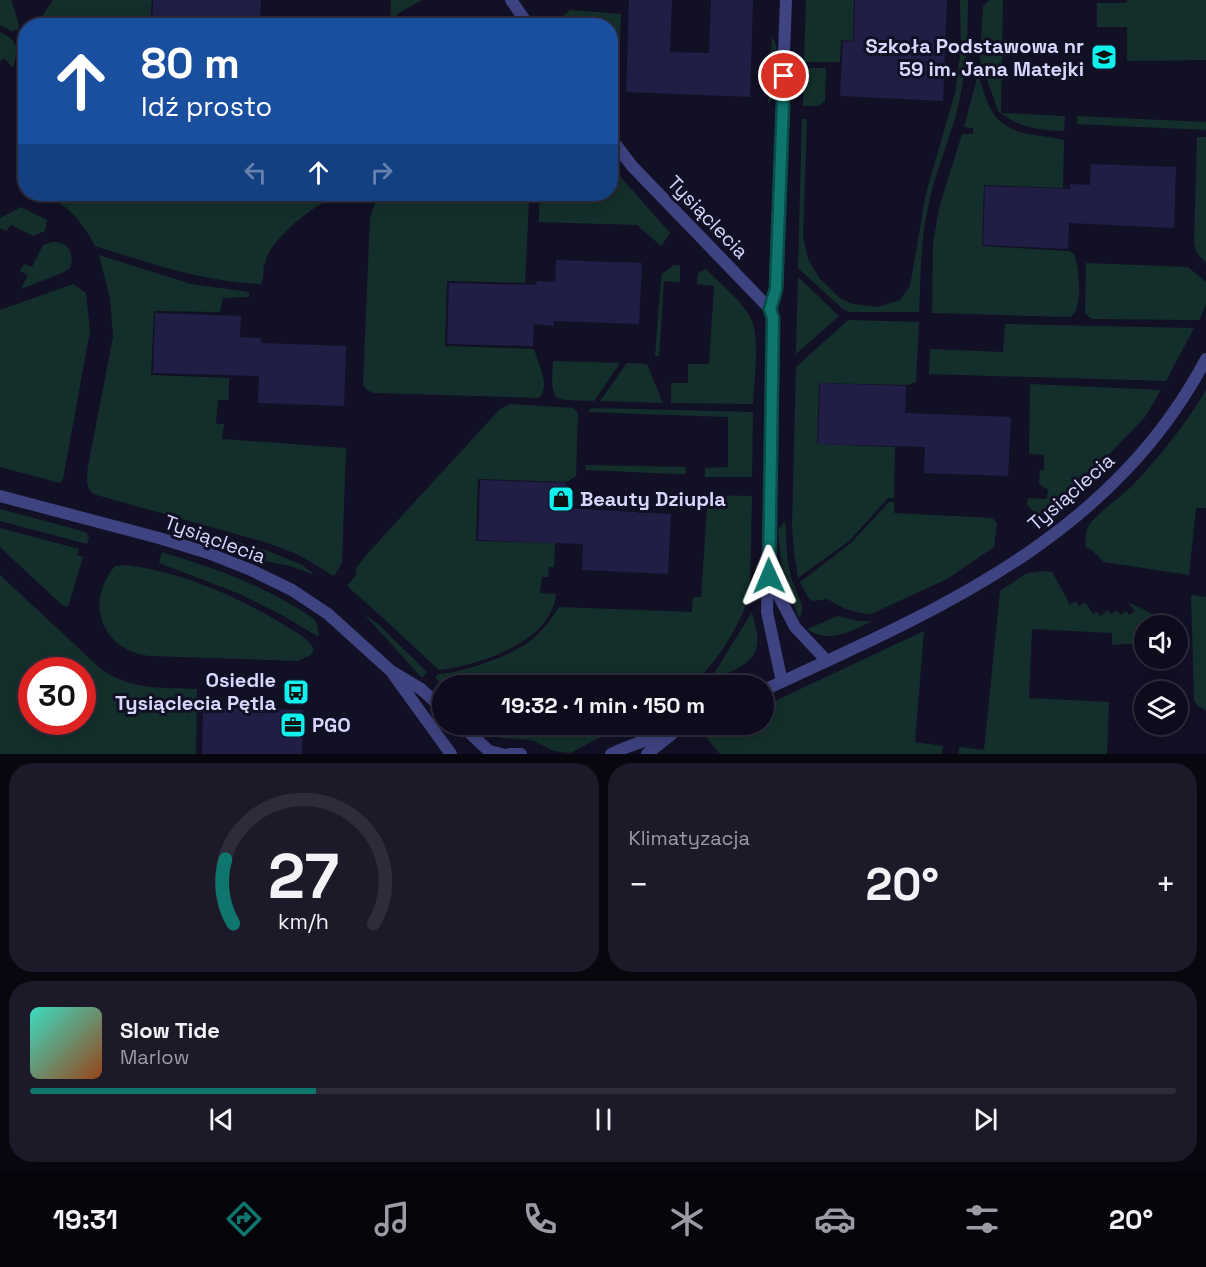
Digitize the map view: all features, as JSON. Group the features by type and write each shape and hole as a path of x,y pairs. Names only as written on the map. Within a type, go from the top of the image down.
{"street":[{"path":"511,0 523,18"},
{"path":"782,681 767,612 773,318 770,309 776,289 786,0"},
{"name":"Tysiąclecia","path":"618,148 632,166 770,309"},
{"name":"Tysiąclecia","path":"774,685 924,615 982,583 1031,552 1074,519 1127,469 1159,433 1206,359"},
{"name":"Tysiąclecia","path":"0,496 159,538 208,553 251,570 292,590 320,608 391,670 432,699"},
{"path":"769,576 795,627 826,661"},
{"name":"Tysiąclecia","path":"391,670 451,754"},
{"path":"472,735 489,751 502,754"},
{"path":"611,754 634,742 660,735"},
{"path":"647,754 670,735"},
{"path":"509,754 521,754"}],"green space":[{"path":"0,0 11,0 18,21 18,30 11,31 0,25"},
{"path":"53,0 152,0 151,18 41,18"},
{"path":"391,0 422,0 397,14 399,18 390,18"},
{"path":"806,0 854,0 853,41 841,40 840,62 804,62"},
{"path":"960,0 968,0 964,71 957,111 925,221 919,312 849,312 798,268 802,119 807,119 803,236 808,259 820,279 841,299 853,304 878,307 900,300 910,286 926,193 955,93 961,48"},
{"path":"989,0 1003,0 1001,113 1065,116 1064,131 1021,125 1006,117 998,111 980,59 983,6"},
{"path":"1127,0 1206,0 1206,60 1127,61 1127,27 1097,27 1097,3 1126,3"},
{"path":"570,10 621,14 618,94 618,18 560,18"},
{"path":"0,32 15,43 17,50 13,68 4,58 0,61"},
{"path":"772,37 779,61 779,71 776,90 768,104"},
{"path":"804,68 826,68 825,101 818,106 803,106"},
{"path":"978,74 988,104 993,113 1006,126 1028,134 1064,140 1063,188 984,185 982,246 1069,251 1074,254 1079,278 1079,297 1074,313 1070,317 932,313 933,244 939,208 962,134 973,134 973,128 964,127"},
{"path":"1077,116 1206,122 1206,130 1077,124"},
{"path":"1197,137 1206,137 1206,263 1197,253 1194,244"},
{"path":"618,174 670,233 661,246 637,225 539,222 539,201 618,201"},
{"path":"56,201 327,201 307,213 277,241 265,262 261,284 197,276 95,246 86,230"},
{"path":"376,201 529,201 525,283 447,281 445,346 534,349 544,381 539,398 374,393 367,390 363,385 370,217"},
{"path":"21,207 47,220 45,231 33,236 11,225 6,231 0,228 0,218"},
{"path":"58,242 69,249 72,257 70,268 21,289 28,275 20,271 24,264 32,267 43,245"},
{"path":"99,255 191,284 249,292 249,297 223,298 220,312 154,311 151,375 229,378 229,400 218,400 216,424 224,424 222,439 346,448 342,563 334,576 299,555 268,543 93,494 90,491 87,481 88,466 113,337 110,298"},
{"path":"1086,263 1188,267 1206,282 1206,304 1199,320 1092,319 1085,313"},
{"path":"674,265 680,265 680,282 664,281 659,356 655,356 662,274"},
{"path":"706,269 738,300 752,321 756,339 753,404 671,403 671,383 688,383 688,364 709,364 714,286 697,284 698,273"},
{"path":"798,277 839,316 796,354 796,350"},
{"path":"73,284 86,293 90,331 63,479 60,483 0,467 0,310"},
{"path":"848,320 919,322 916,382 907,385 819,383 817,444 895,447 894,498 888,498 849,541 798,578 792,527 796,367"},
{"path":"1005,324 1194,328 1166,381 929,374 930,349 1003,352"},
{"path":"553,361 620,363 594,401 570,401 562,400 554,393"},
{"path":"627,363 647,364 663,403 600,401"},
{"path":"1030,384 1161,390 1145,417 1097,467 1041,516 1027,504 1028,498 1047,499 1048,490 1039,484 1040,470 1044,470 1044,455 1029,454"},
{"path":"1206,390 1206,508 1196,508 1189,575 1104,562 1091,549 1086,548 1089,525 1133,485 1153,462 1181,428"},
{"path":"510,404 573,408 578,413 576,476 567,482 478,479 476,541 555,543 554,567 549,567 548,577 542,577 540,593 556,594 551,611 542,625 528,638 511,648 474,663 439,670 347,586 356,575 356,568 367,554 500,409"},
{"path":"591,408 753,412 752,477 705,477 705,468 728,467 728,417 588,412"},
{"path":"585,465 686,467 685,474 676,474 586,470"},
{"path":"708,495 752,496 750,589 747,601 728,642 702,675 437,675 475,666 516,650 538,634 559,607 692,612 693,597 701,597"},
{"path":"889,502 894,502 894,513 992,518 997,523 994,547 947,579 871,614 846,609 827,599 812,601 800,582 851,543"},
{"path":"0,509 86,532 89,537 87,544 0,521"},
{"path":"785,521 789,568 802,605 799,618 782,573 778,530"},
{"path":"168,522 266,550 302,565 315,575 290,566 255,559 203,538 167,527"},
{"path":"0,528 79,549 77,555 83,557 68,607 62,605 0,547"},
{"path":"162,552 221,572 278,597 314,619 319,636 240,594 159,563"},
{"path":"126,565 168,573 209,587 268,615 298,633 314,649 311,655 298,661 150,656 133,652 120,645 110,635 103,623 100,609 101,595 106,580 115,566"},
{"path":"1052,572 1070,605 1075,601 1079,606 1085,602 1093,614 1097,612 1100,616 1108,610 1111,614 1117,610 1121,615 1126,611 1129,615 1135,611 1128,602 1152,615 1134,615 1134,644 1112,645 1112,633 1032,629 1029,698 1109,702 1107,754 959,754 959,747 984,750 1000,591 1027,573"},
{"path":"0,575 88,657 18,657 18,735 96,735 96,664 114,677 137,685 197,689 196,754 0,754"},
{"path":"1191,595 1206,597 1206,710 1194,701"},
{"path":"752,612 757,637 755,652 739,668 722,675 713,675"},
{"path":"364,614 378,624 427,672 422,678"},
{"path":"838,616 859,621 873,621 849,632 832,636 816,634 807,629"},
{"path":"924,631 915,742 943,746 942,754 720,754 704,735 774,735 774,701"},
{"path":"497,735 605,735 570,753 554,751 532,740 501,738"}],"building":[{"path":"153,0 261,0 260,18 152,18"},
{"path":"629,0 672,0 670,52 709,53 711,0 753,0 750,97 626,92"},
{"path":"855,0 947,0 943,101 840,96 843,41 854,42"},
{"path":"1091,164 1176,167 1174,228 1069,223 1068,249 983,245 985,186 1070,189 1070,184 1090,185"},
{"path":"556,260 642,263 639,324 554,321 554,326 534,324 533,346 447,344 449,283 536,285 537,281 555,282"},
{"path":"155,313 241,316 240,337 261,338 261,343 346,346 344,406 258,403 259,376 153,373"},
{"path":"820,383 906,386 905,413 1011,417 1008,476 924,473 925,447 818,444"},
{"path":"480,480 566,483 565,508 671,514 668,574 582,570 583,544 478,540"},
{"path":"203,707 303,710 302,754 202,754"}],"place":[{"name":"Szkoła Podstawowa nr 59 im. Jana Matejki","path":"1104,57"},
{"name":"Beauty Dziupla","path":"561,499"},
{"name":"Osiedle Tysiąclecia Pętla","path":"296,692"},
{"name":"PGO","path":"293,725"}],"route":[{"path":"769,576 773,318 770,309 776,289 784,76"}]}
